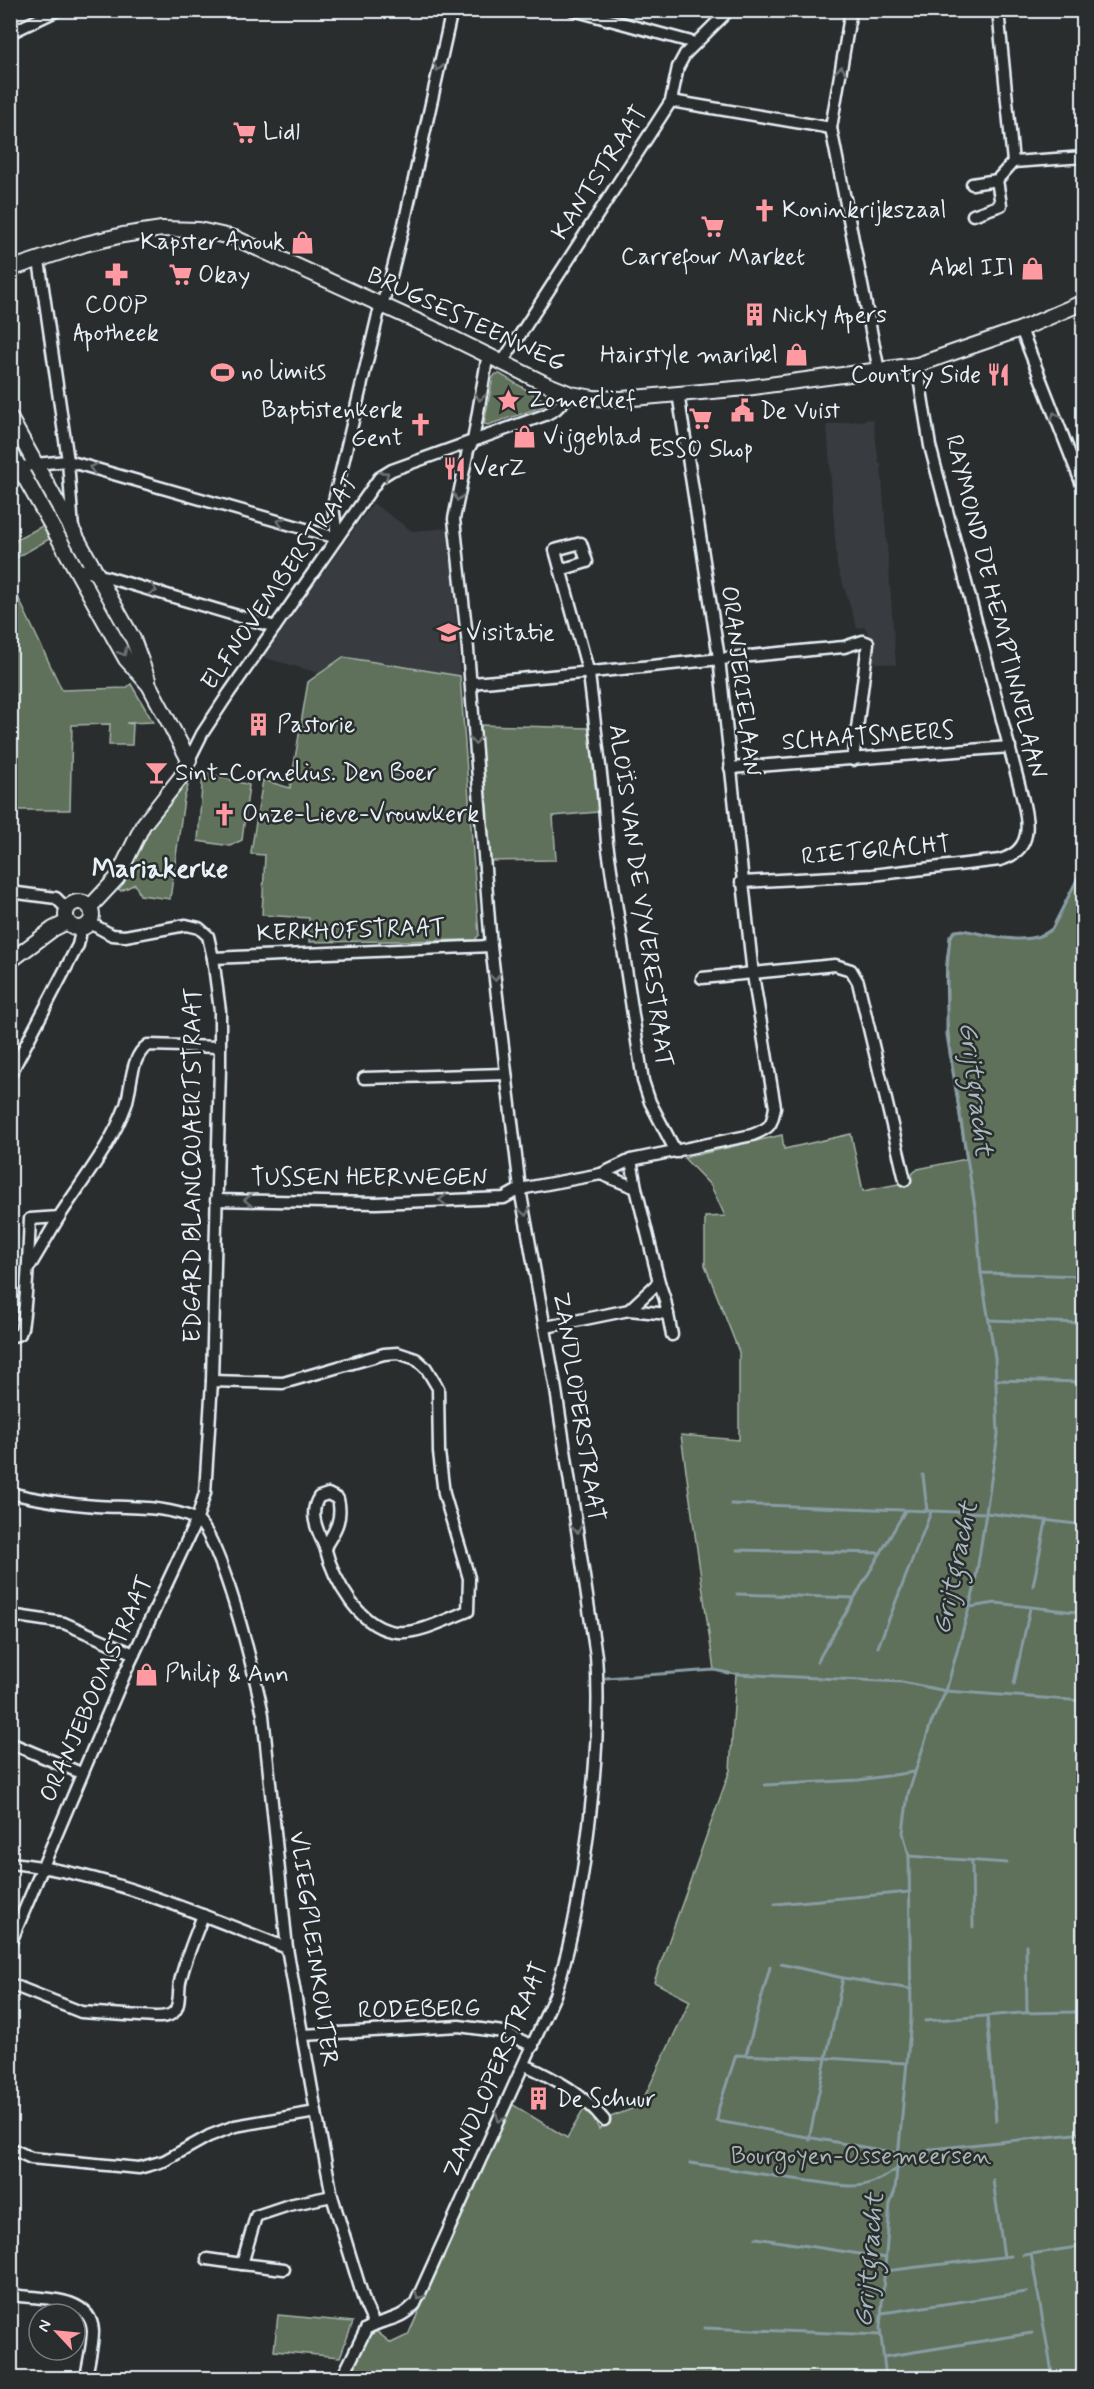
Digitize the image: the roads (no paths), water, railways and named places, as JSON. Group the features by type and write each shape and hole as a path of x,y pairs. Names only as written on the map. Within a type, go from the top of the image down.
{"street":[{"path":"10,33 58,10"},
{"path":"20,468 68,461 337,538 333,505 404,224 452,10"},
{"path":"573,10 695,43"},
{"name":"KANTSTRAAT","path":"503,361 671,101 678,67 685,54 729,10"},
{"path":"851,10 831,128 879,371"},
{"path":"998,10 1013,162"},
{"path":"671,101 831,128"},
{"path":"972,184 997,180 1013,162 1083,157"},
{"path":"973,215 1000,205 997,180"},
{"name":"BRUGSESTEENWEG","path":"10,268 86,244 162,229 199,230 235,238 382,304 571,394 593,399 622,399 746,388 917,365 1021,329 1083,302"},
{"path":"39,260 68,461 74,534"},
{"path":"1021,329 1083,490"},
{"name":"ZANDLOPERSTRAAT","path":"374,2325 405,2315 415,2304 533,2046 561,1976 579,1898 594,1781 598,1683 593,1634 546,1328 520,1189 491,946 471,683 454,519 468,450 473,441 488,354"},
{"name":"RAYMOND DE HEMPTINNELAAN","path":"917,365 930,446 1010,747 1027,825 1026,837 1013,856"},
{"name":"ORANJERIELAAN","path":"676,1152 752,1135 767,1129 773,1119 775,1107 753,975 741,882 719,658 678,393"},
{"name":"ELFNOVEMBERSTRAAT","path":"189,760 202,734 379,478 392,470 545,415 556,409 571,394"},
{"path":"10,418 133,639 149,685 189,760 181,777 143,825 117,878 90,907"},
{"path":"10,451 126,659 149,685"},
{"path":"76,568 275,627"},
{"name":"ALOÏS VAN DE VYVERESTRAAT","path":"560,570 589,674 607,843 644,1081 650,1102 676,1152"},
{"path":"471,683 589,674 719,658 844,648 859,641 868,643 853,760"},
{"name":"SCHAATSMEERS","path":"730,768 1010,747"},
{"name":"RIETGRACHT","path":"741,882 872,875 982,862 1013,856"},
{"name":"EDGARD BLANCQUAERTSTRAAT","path":"10,892 56,898 76,920 112,934 125,936 184,923 198,928 208,936 220,1011 220,1047 212,1381 205,1493 197,1519"},
{"path":"10,961 76,920 92,915 90,907 78,901 76,920 78,945 10,1075"},
{"name":"KERKHOFSTRAAT","path":"213,958 491,946"},
{"path":"702,978 835,966 850,970 855,975 905,1180"},
{"path":"30,1266 118,1125 127,1100 137,1057 142,1049 148,1045 220,1047"},
{"path":"364,1078 506,1074"},
{"name":"TUSSEN HEERWEGEN","path":"216,1200 376,1203 504,1198 520,1189 601,1174 631,1160 676,1152"},
{"path":"631,1160 648,1246 672,1335"},
{"path":"601,1174 636,1188"},
{"path":"10,1337 20,1334 22,1328 30,1266 28,1254 30,1219 59,1218"},
{"path":"629,1310 659,1281"},
{"path":"546,1328 629,1310 668,1314"},
{"path":"212,1381 283,1383 384,1354 398,1353 416,1359 433,1377 438,1388 439,1452 444,1494 469,1578 468,1611 417,1629 401,1632 382,1630 367,1621 338,1584 325,1547"},
{"path":"10,1493 47,1502 163,1509 197,1519"},
{"name":"ORANJEBOOMSTRAAT","path":"10,1944 81,1773 197,1519"},
{"name":"VLIEGPLEINKOUTER","path":"197,1519 212,1539 256,1677 263,1715 287,1948 316,2112 332,2196 365,2304 374,2325"},
{"path":"10,1615 64,1623 134,1654"},
{"path":"10,1743 81,1773"},
{"path":"10,1863 43,1866 130,1889 287,1948"},
{"path":"10,1984 81,2012 166,2016 173,2013 177,2006 184,1966 203,1915"},
{"name":"RODEBERG","path":"303,2035 459,2026 503,2032 533,2046"},
{"path":"525,2065 553,2077 576,2092 591,2104 604,2120"},
{"path":"10,2148 31,2158 139,2168 164,2161 209,2136 235,2126 316,2112"},
{"path":"242,2264 256,2216 289,2205 332,2196"},
{"path":"207,2259 284,2269"},
{"path":"10,2295 70,2302 81,2307 90,2317 93,2332 86,2379"},
{"path":"342,2379 366,2329 374,2325"}],"waterway":[{"name":"Grijtgracht","path":"886,2378 880,2328 890,2204 895,2190 911,2019 909,1856 903,1832 908,1794 931,1723 946,1691 974,1590 998,1435 995,1358 981,1273 976,1213 947,1035 947,968 950,936 955,931 963,930 996,937 1021,939 1043,935 1052,929 1084,866"},
{"path":"981,1273 1084,1276"},
{"path":"989,1320 1084,1323"},
{"path":"996,1380 1084,1382"},
{"path":"923,1475 927,1511"},
{"path":"731,1504 986,1513 1084,1525"},
{"path":"817,1662 905,1511"},
{"path":"878,1647 931,1512"},
{"path":"1033,1586 1046,1522"},
{"path":"737,1550 881,1553"},
{"path":"737,1594 854,1598"},
{"path":"970,1607 996,1603 1084,1613"},
{"path":"1014,1684 1030,1608"},
{"path":"606,1678 714,1670 728,1673"},
{"path":"736,1674 902,1682 946,1691 1084,1701"},
{"path":"765,1785 859,1780 914,1772"},
{"path":"909,1856 1007,1863"},
{"path":"972,1861 973,1927"},
{"path":"775,1904 910,1892"},
{"path":"1026,1945 1027,2012"},
{"path":"781,1964 843,1978"},
{"path":"746,2055 770,1967"},
{"path":"809,2139 843,1978 911,1989"},
{"path":"925,2021 1021,2013 1077,2012"},
{"path":"987,2016 996,2121"},
{"path":"897,2153 717,2121 719,2107 736,2055 905,2063"},
{"path":"690,2163 834,2185 857,2186 881,2178 932,2149 1084,2133"},
{"path":"993,2180 1004,2257"},
{"path":"756,2238 886,2258"},
{"path":"1031,2254 1084,2246"},
{"path":"1023,2255 1031,2254 1053,2378"},
{"path":"885,2271 1011,2256"},
{"path":"882,2313 1026,2292"},
{"path":"704,2328 881,2335"},
{"path":"883,2357 1032,2333"}],"place":[{"name":"Lidl","path":"245,132"},
{"name":"Koninkrijkszaal","path":"764,210"},
{"name":"Carrefour Market","path":"713,227"},
{"name":"Kapster Anouk","path":"303,242"},
{"name":"Abel III","path":"1032,268"},
{"name":"COOP Apotheek","path":"116,275"},
{"name":"Okay","path":"180,275"},
{"name":"Nicky Apers","path":"754,315"},
{"name":"Hairstyle maribel","path":"796,355"},
{"name":"no limits","path":"223,372"},
{"name":"Country Side","path":"999,375"},
{"name":"Zomerlief","path":"509,400"},
{"name":"De Vuist","path":"742,411"},
{"name":"ESSO Shop","path":"701,419"},
{"name":"Baptistenkerk Gent","path":"421,424"},
{"name":"Vijgeblad","path":"525,437"},
{"name":"VerZ","path":"455,468"},
{"name":"Visitatie","path":"448,633"},
{"name":"Pastorie","path":"259,725"},
{"name":"Sint-Cornelius. Den Boer","path":"157,773"},
{"name":"Onze-Lieve-Vrouwkerk","path":"224,814"},
{"name":"Philip & Ann","path":"147,1674"},
{"name":"De Schuur","path":"538,2099"}],"district":[{"name":"Mariakerke","path":"160,869"}],"park label":[{"name":"Bourgoyen-Ossemeersen","path":"861,2156"}]}
